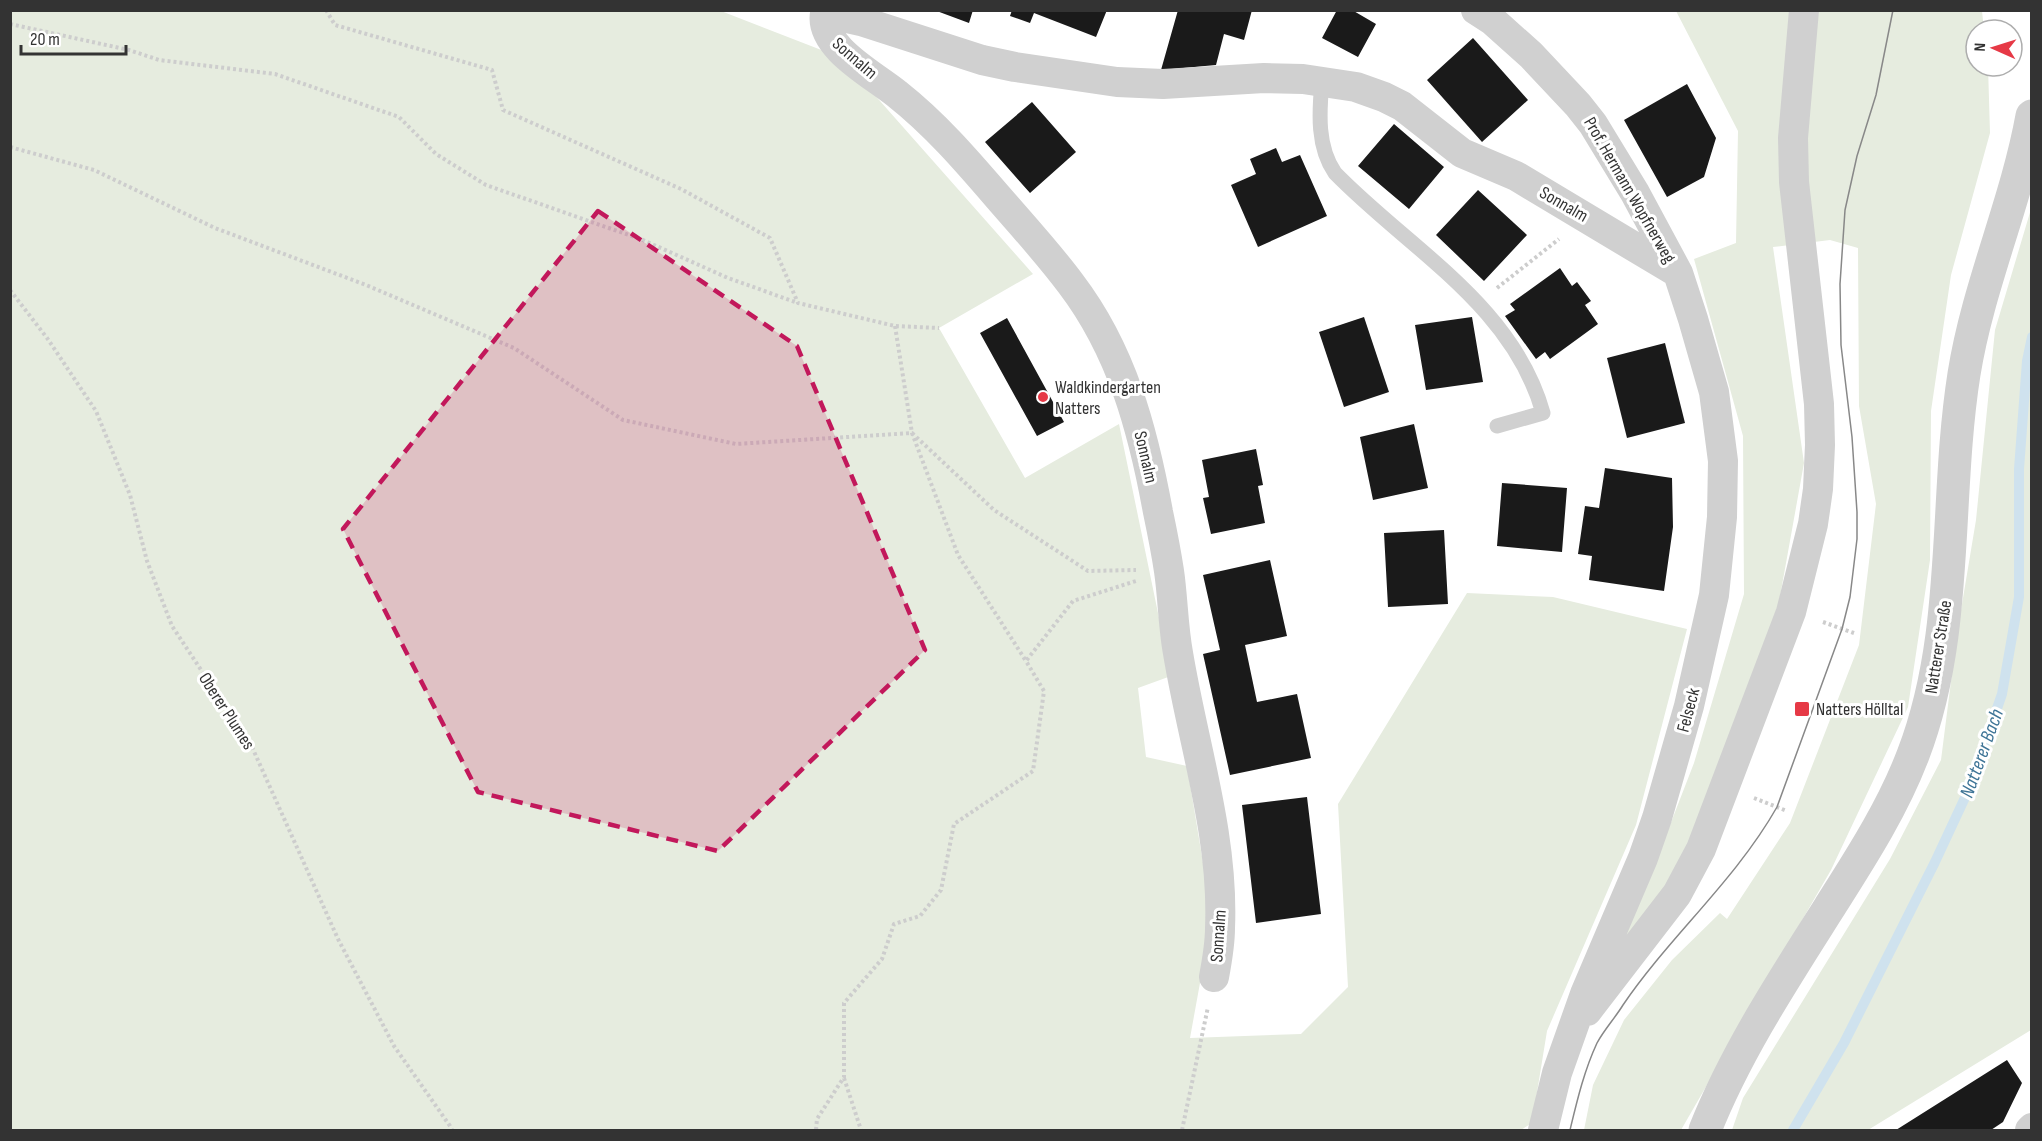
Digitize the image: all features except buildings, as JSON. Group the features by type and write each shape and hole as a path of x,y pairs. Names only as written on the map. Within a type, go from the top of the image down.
{"street":[{"name":"Prof. Hermann Wopfnerweg","path":"1476,10 1493,21 1531,55 1583,111 1635,193 1678,273"},
{"path":"1573,1027 1603,992 1677,894 1701,849 1791,612 1813,524 1818,489 1820,404 1794,182 1793,138 1804,10"},
{"name":"Sonnalm","path":"1214,977 1220,929 1216,848 1177,651 1169,569 1147,453 1123,378 1096,322 1073,287 1044,250 938,130 836,46 824,26 821,12 861,21 982,60 1117,82 1163,84 1264,78 1356,87 1402,106 1462,153 1516,176 1678,273"},
{"name":"Natterer Straße","path":"1705,1131 1715,1105 1751,1037 1886,814 1923,727 1941,648 1946,608 1956,436 1965,371 1973,327 2020,165 2031,116"},
{"name":"Felseck","path":"1543,1131 1551,1092 1591,975 1640,866 1657,818 1689,706 1714,595 1722,517 1721,435 1708,372 1678,273"}],"lane":[{"path":"1322,82 1321,133 1327,159 1335,173 1462,286 1518,353 1532,378 1543,413 1497,426"}],"path":[{"path":"326,10 335,26 492,70 503,110 681,189 770,238 798,303"},
{"path":"10,24 129,50 159,60 274,74 399,117 436,154 486,185 643,240 728,278 798,303 895,326 939,328"},
{"path":"10,147 94,170 215,228 366,285 514,348 623,420 736,444 912,433 994,510 1088,571 1169,569"},
{"path":"1478,304 1567,232"},
{"name":"Oberer Plumes","path":"10,290 47,338 96,411 130,495 147,561 171,626 252,747 338,939 394,1046 452,1131"},
{"path":"861,1131 844,1077 844,1003 882,959 894,924 920,916 941,890 954,824 1033,771 1044,691 958,555 912,433 895,326"},
{"path":"1026,661 1073,601 1169,569"},
{"path":"1182,1131 1214,977"},
{"path":"816,1131 817,1119 844,1077"}],"highlighted area":[{"path":"598,211 797,346 925,650 718,851 478,792 343,529"}],"shaded area":[{"path":"10,11 721,11 842,58 1033,274 939,328 1025,478 1119,424 1171,676 1138,688 1146,757 1187,766 1212,917 1190,1038 1301,1034 1348,987 1338,804 1467,593 1553,597 1687,629 1636,825 1547,1031 1532,1123 1521,1130 11,1130"},
{"path":"1676,11 1982,11 1983,18 1964,18 1964,78 1988,78 1990,133 1951,275 1931,411 1930,560 1908,707 1831,870 1681,1130 1584,1130 1593,1085 1624,1020 1672,960 1720,913 1727,919 1790,823 1859,645 1876,504 1859,406 1858,248 1830,240 1773,247 1804,463 1779,602 1694,851 1611,962 1658,856 1694,763 1744,594 1743,436 1694,259 1736,243 1738,131"},
{"path":"2031,209 2031,1030 1868,1130 1732,1130 1743,1098 1890,859 1941,760 1957,634 1976,520 1995,330"}],"waterway":[{"name":"Natterer Bach","path":"1793,1130 1844,1043 1935,862 1969,789 2002,694 2019,597 2019,469 2027,361 2032,337"}],"tram line":[{"path":"1570,1130 1585,1075 1600,1038 1641,980 1742,859 1777,807 1842,629 1850,597 1857,539 1852,437 1841,345 1840,284 1845,210 1857,156 1876,95 1893,10"}],"place":[{"name":"Waldkindergarten Natters","path":"1043,397"},
{"name":"Natters Hölltal","path":"1802,709"}]}
